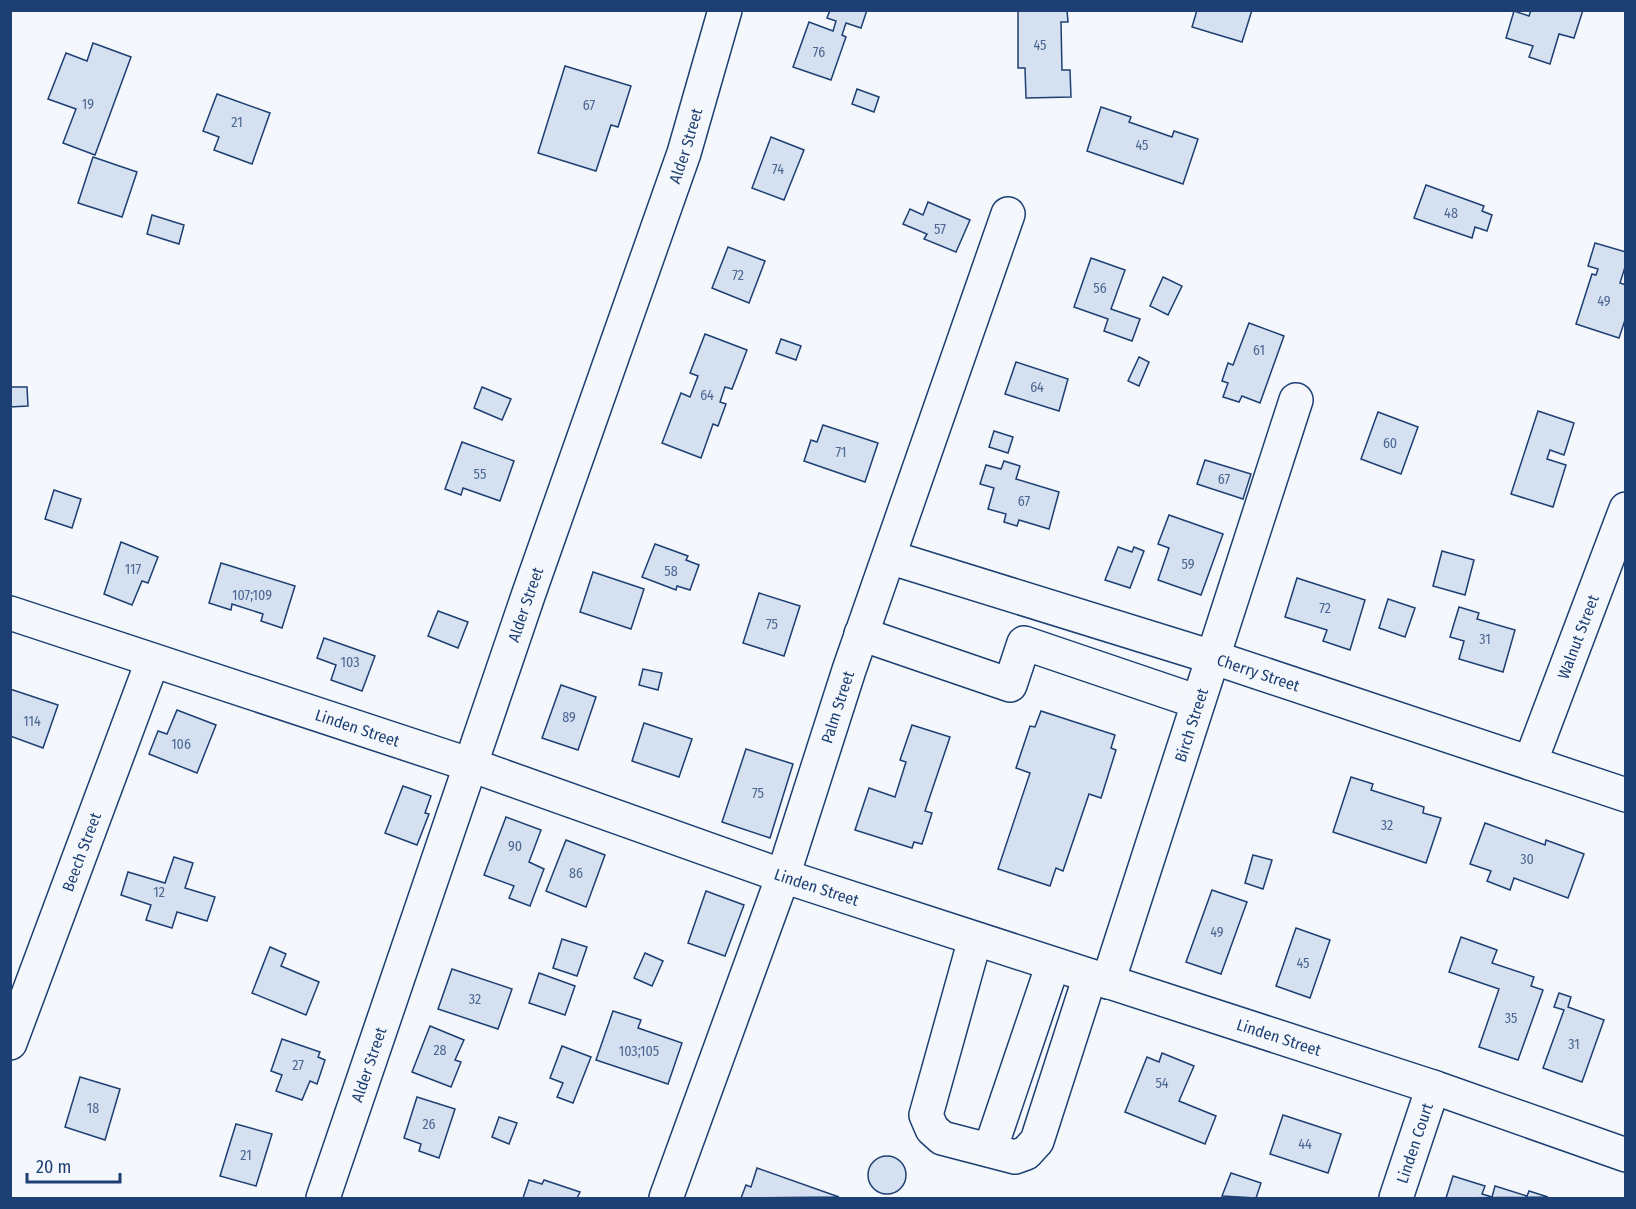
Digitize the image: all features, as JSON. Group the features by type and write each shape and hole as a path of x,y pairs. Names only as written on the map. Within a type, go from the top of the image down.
{"street":[{"name":"Alder Street","path":"323,1198 676,176 725,10"},
{"name":"Palm Street","path":"666,1198 783,876 861,634 1008,214"},
{"name":"Birch Street","path":"990,1150 1015,1157 1026,1153 1037,1141 1099,979 1198,702 1296,400"},
{"name":"Walnut Street","path":"1530,763 1626,509"},
{"name":"Cherry Street","path":"889,556 1212,657 1626,795"},
{"name":"Linden Street","path":"10,613 152,662 471,765 783,876 1433,1087 1626,1155"},
{"path":"861,634 1010,685 1024,643 1198,702"},
{"name":"Beech Street","path":"10,1043 152,662"},
{"path":"975,939 926,1115 932,1129 942,1138 990,1150 1053,964"},
{"name":"Linden Court","path":"1396,1198 1433,1087"}],"building":[{"path":"830,10 867,10 861,28 846,23 842,35 846,37 831,80 793,67 809,22 833,31 836,21 827,18"},
{"path":"1018,10 1067,10 1068,22 1061,22 1062,70 1070,70 1071,97 1026,98 1025,68 1018,68"},
{"path":"1197,10 1252,10 1242,42 1192,27"},
{"path":"1531,10 1583,10 1574,38 1559,34 1550,64 1529,57 1533,46 1506,38 1514,11 1529,16"},
{"path":"93,43 131,57 95,155 63,143 76,109 48,99 66,53 87,61"},
{"path":"565,66 631,86 618,127 611,125 596,171 538,153"},
{"path":"857,89 879,97 874,112 852,104"},
{"path":"217,94 270,113 252,164 214,150 219,137 203,131"},
{"path":"1101,107 1131,117 1129,122 1172,137 1174,131 1198,139 1183,184 1087,151"},
{"path":"771,137 804,150 784,200 752,188"},
{"path":"93,157 137,172 122,217 78,203"},
{"path":"1426,185 1484,206 1482,211 1492,215 1487,231 1475,227 1472,238 1414,218"},
{"path":"928,202 970,220 956,252 924,239 927,234 903,224 910,209 923,215"},
{"path":"152,215 184,225 179,244 147,234"},
{"path":"1595,243 1626,252 1626,264 1620,283 1626,285 1626,317 1619,338 1576,324 1592,274 1596,275 1598,269 1588,266"},
{"path":"728,247 765,261 749,303 712,288"},
{"path":"1091,258 1125,270 1111,309 1140,319 1132,341 1104,331 1108,319 1074,307"},
{"path":"1163,277 1182,286 1168,315 1150,306"},
{"path":"1249,323 1284,336 1260,403 1242,396 1239,402 1223,397 1228,383 1222,381 1228,363 1233,365"},
{"path":"705,334 747,350 732,389 725,387 720,402 726,404 718,426 713,424 701,458 662,443 681,393 690,397 698,376 690,373"},
{"path":"781,339 801,346 796,360 776,353"},
{"path":"1139,357 1149,362 1139,386 1128,381"},
{"path":"1016,362 1068,379 1059,411 1005,394"},
{"path":"10,387 27,387 28,406 10,407"},
{"path":"482,387 511,399 502,420 474,408"},
{"path":"1538,411 1574,423 1564,455 1550,450 1547,459 1566,465 1553,507 1511,494"},
{"path":"1378,412 1418,427 1401,474 1361,459"},
{"path":"823,425 878,443 865,482 804,461 811,440 817,442"},
{"path":"994,431 1013,437 1008,453 989,447"},
{"path":"462,442 514,461 500,501 463,488 461,495 445,489"},
{"path":"1205,460 1251,474 1243,499 1197,484"},
{"path":"1004,461 1020,466 1016,479 1059,492 1049,529 1019,520 1017,526 1004,522 1006,514 988,509 994,488 980,484 986,465 1001,469"},
{"path":"54,490 81,499 72,528 45,519"},
{"path":"1169,515 1223,534 1201,595 1158,580 1169,548 1158,544"},
{"path":"121,542 158,557 148,583 142,581 132,605 104,594"},
{"path":"655,544 688,556 686,560 699,565 690,590 677,586 676,590 642,577"},
{"path":"1118,547 1132,552 1134,547 1144,551 1130,588 1105,580"},
{"path":"1442,551 1474,560 1465,595 1433,586"},
{"path":"221,563 295,586 282,628 261,621 263,614 232,604 231,610 209,603"},
{"path":"593,572 644,589 631,629 580,612"},
{"path":"1297,578 1365,600 1350,650 1323,641 1327,630 1285,617"},
{"path":"759,593 800,606 784,656 743,643"},
{"path":"1388,599 1415,608 1405,637 1379,628"},
{"path":"1459,607 1479,613 1477,619 1515,630 1503,672 1459,659 1464,641 1450,637"},
{"path":"438,611 468,622 458,648 428,636"},
{"path":"324,638 375,656 362,691 331,680 336,665 317,658"},
{"path":"643,669 662,673 658,690 639,685"},
{"path":"561,685 596,697 578,750 542,738"},
{"path":"10,689 58,705 43,748 10,736"},
{"path":"177,710 216,725 197,773 149,754 158,731 167,734"},
{"path":"1041,711 1115,735 1111,748 1116,750 1101,798 1089,794 1063,871 1056,868 1050,886 998,869 1030,773 1016,768 1030,726 1035,727"},
{"path":"644,723 692,739 679,777 632,761"},
{"path":"912,725 950,737 925,811 932,813 922,844 914,842 912,848 855,830 869,788 895,797 906,762 900,760"},
{"path":"746,749 793,764 770,838 722,822"},
{"path":"1351,777 1373,784 1371,790 1424,807 1423,813 1441,818 1426,863 1333,832"},
{"path":"403,786 431,796 425,813 429,814 417,845 385,833"},
{"path":"506,817 541,830 529,862 544,869 530,906 509,898 514,886 484,875"},
{"path":"1485,823 1545,845 1546,840 1584,854 1568,898 1514,878 1510,890 1487,881 1491,871 1470,864"},
{"path":"566,840 605,855 586,907 546,891"},
{"path":"1253,855 1272,860 1263,889 1245,883"},
{"path":"174,857 193,863 185,888 215,897 207,921 177,912 172,928 146,920 151,905 121,895 128,872 165,883"},
{"path":"1212,890 1247,902 1221,974 1186,962"},
{"path":"706,891 744,905 725,956 688,943"},
{"path":"1296,928 1330,940 1310,998 1276,986"},
{"path":"1461,937 1497,950 1492,963 1534,977 1531,986 1543,990 1518,1060 1479,1047 1499,989 1449,972"},
{"path":"562,939 587,947 577,976 553,968"},
{"path":"270,947 286,954 281,966 319,982 306,1015 252,993"},
{"path":"645,953 663,961 652,986 634,978"},
{"path":"452,969 512,989 498,1029 438,1009"},
{"path":"539,973 575,986 565,1015 529,1003"},
{"path":"1559,993 1571,997 1568,1007 1604,1020 1582,1082 1543,1068 1564,1010 1554,1007"},
{"path":"613,1011 641,1020 638,1028 682,1043 668,1084 596,1060"},
{"path":"430,1026 464,1040 455,1060 461,1062 451,1087 412,1072"},
{"path":"282,1039 320,1052 318,1057 325,1060 317,1084 310,1081 302,1100 276,1091 282,1075 271,1071"},
{"path":"562,1046 591,1057 573,1103 557,1097 563,1083 550,1078"},
{"path":"1162,1053 1194,1066 1179,1101 1216,1116 1205,1144 1125,1112 1147,1057 1159,1062"},
{"path":"80,1077 120,1089 105,1140 65,1127"},
{"path":"417,1097 455,1109 439,1158 419,1151 421,1144 404,1138"},
{"path":"1283,1115 1341,1134 1328,1173 1270,1154"},
{"path":"499,1117 517,1123 509,1144 492,1137"},
{"path":"236,1124 272,1134 256,1186 220,1176"},
{"path":"887,1156 894,1157 900,1162 905,1168 905,1182 900,1188 894,1193 887,1194 880,1193 874,1188 869,1182 868,1175 869,1168 874,1162 880,1157"},
{"path":"757,1168 839,1197 741,1198 746,1185 751,1187"},
{"path":"1231,1173 1261,1183 1256,1198 1222,1196"},
{"path":"1453,1176 1485,1186 1482,1194 1492,1197 1495,1186 1527,1196 1529,1191 1548,1197 1446,1198"},
{"path":"529,1180 542,1184 544,1180 580,1192 577,1198 523,1198"}]}
